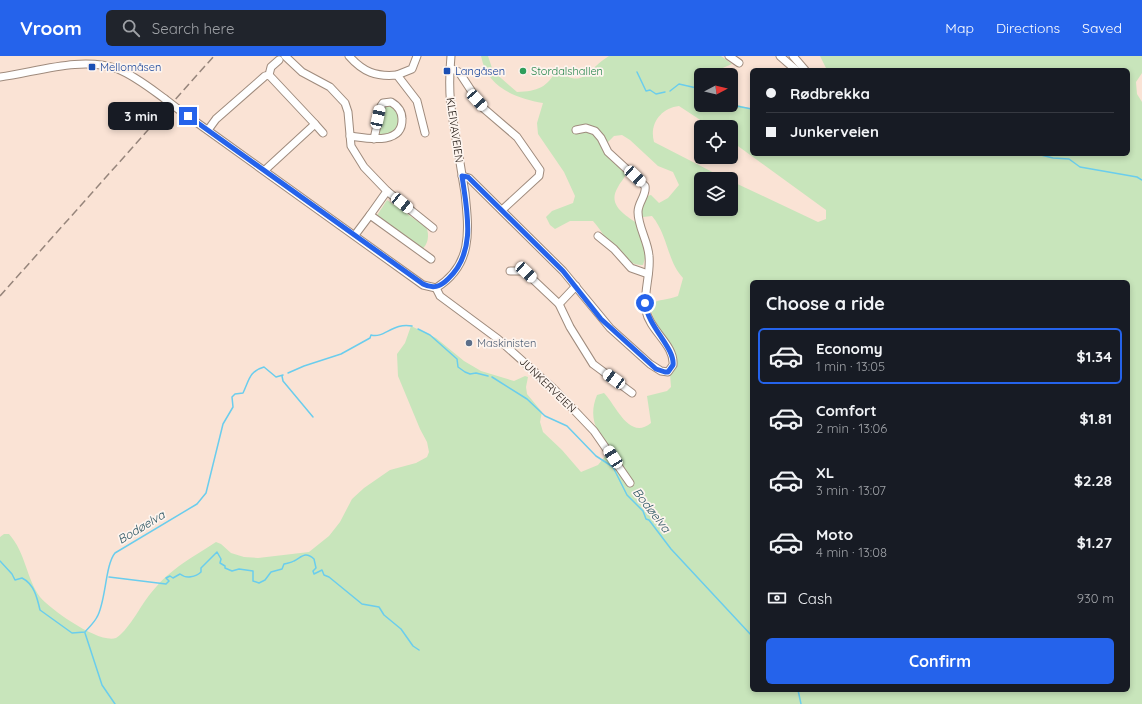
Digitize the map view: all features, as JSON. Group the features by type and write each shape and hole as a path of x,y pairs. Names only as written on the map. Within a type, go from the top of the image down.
{"street":[{"path":"349,56 367,72 380,76 397,75 412,69 417,56"},
{"name":"KLEIVAVEIEN","path":"436,288 447,280 456,270 466,246 468,225 451,106 451,56"},
{"path":"729,56 739,64"},
{"path":"780,56 794,68"},
{"path":"793,56 804,68"},
{"path":"269,75 271,68 282,58 302,72 330,87 338,94 348,112 351,146 364,167 387,191 433,228"},
{"name":"JUNKERVEIEN","path":"0,78 69,63 100,64 113,67 135,78 423,284 436,288 440,296 498,339 568,404 594,431 630,483"},
{"path":"450,68 459,72 482,107 517,137 540,170 540,176 502,210"},
{"path":"269,75 323,133"},
{"path":"208,130 218,117 265,76 269,75"},
{"path":"397,75 417,101 425,133"},
{"path":"350,136 374,139 386,139 394,135 402,124 400,110 391,102 383,103 381,106 374,139"},
{"path":"265,170 315,124"},
{"path":"462,176 469,178 502,210 576,286 593,309 610,328 656,369 668,372 673,365 673,357 649,320 646,312 645,303 648,274 648,249 638,218 638,206 645,192 645,186 608,152 601,138 595,131 582,127 576,130"},
{"path":"355,235 387,191"},
{"path":"370,215 432,260"},
{"path":"598,236 614,249 634,270 648,274"},
{"path":"510,271 521,270 526,272 559,304 570,327 590,360 632,392"},
{"path":"559,304 576,286"}],"green space":[{"path":"481,56 488,56 493,71 517,92 531,91 541,87 549,80 557,69 566,76 573,78 585,76 609,56 721,56 732,64 723,68 694,68 694,112 738,112 738,105 750,108 750,155 738,146 738,120 700,120 679,106 673,107 662,114 655,123 653,129 654,142 694,163 694,164 712,172 694,172 694,216 738,216 738,184 818,222 826,219 826,210 752,156 1130,156 1130,68 826,68 820,56 1142,56 1142,73 1136,82 1137,94 1142,102 1142,704 0,704 0,537 4,534 9,534 15,541 23,557 35,590 46,603 76,625 98,636 108,638 116,638 123,633 149,595 166,577 183,563 216,542 221,544 231,553 244,557 258,558 309,552 329,536 340,522 352,499 364,488 390,470 416,463 427,457 429,452 427,442 398,376 397,354 405,343 411,326 436,338 464,361 481,371 514,381 525,376 528,377 526,387 527,394 542,412 540,422 543,432 562,450 581,472 598,465 610,450 597,430 593,417 594,403 597,395 604,393 609,398 618,413 630,425 636,428 643,427 651,423 647,396 667,391 671,387 670,374 677,361 671,347 654,319 650,304 678,296 683,278 674,264 657,223 652,216 643,217 639,209 647,196 651,195 659,203 668,198 679,185 673,172 658,166 630,140 622,135 614,136 607,143 607,148 627,171 615,194 616,205 624,214 641,226 646,255 643,265 628,261 621,255 593,221 570,221 555,229 550,225 546,217 552,211 573,203 575,196 564,172 538,134 537,123 543,103 512,94 489,76 484,67"},
{"path":"386,104 395,106 400,120 395,132 378,137 381,111"},
{"path":"387,200 426,227 428,240 421,250 376,217"}],"waterway":[{"path":"637,72 646,91 650,90 656,94 665,92"},
{"path":"670,91 679,84 694,87"},
{"path":"738,106 750,109"},
{"path":"1045,156 1069,159 1080,167 1137,177 1142,180"},
{"name":"Bodøelva","path":"288,373 341,354 370,338 371,335 380,335 399,326 412,326"},
{"name":"Bodøelva","path":"418,329 430,335 457,359 458,367 465,372 488,376"},
{"name":"Bodøelva","path":"0,561 12,574 15,580 22,578 32,587 40,610 72,633 85,632 97,617 100,610 109,566 115,553 197,504 206,493 223,424 233,407 232,397 235,394 243,393 250,377 259,369 264,367 276,377 283,375"},
{"path":"282,376 283,381 313,417"},
{"name":"Bodøelva","path":"492,377 527,399 545,416 567,426 596,456 613,467 627,495 643,511 646,519 649,520 671,549 750,634"},
{"path":"109,577 166,584 169,581 166,578 170,576 173,578 180,574 182,576 191,577 199,574 201,572 201,568 217,552 221,559 220,563 225,566 225,568 232,571 239,569 253,571 253,581 259,583 265,580 271,572 282,569 284,564 293,562 308,555 314,559 316,568 313,571 314,574 322,570 324,575 329,577 362,604 379,607 384,615 401,629 413,646 419,650"},
{"path":"85,633 102,685 115,704"},
{"name":"Bodøelva","path":"798,692 801,704"}],"railway":[{"path":"0,296 214,56"}],"place":[{"name":"Mellomåsen","path":"92,67"},
{"name":"Langåsen","path":"447,71"},
{"name":"Stordalshallen","path":"523,71"},
{"name":"Maskinisten","path":"469,343"}],"route":[{"path":"188,116 429,287 436,288 447,280 459,265 465,253 468,240 468,225 462,176 468,177 570,278 601,319 610,328 656,369 668,372 673,365 673,357 649,320 645,303"}]}
